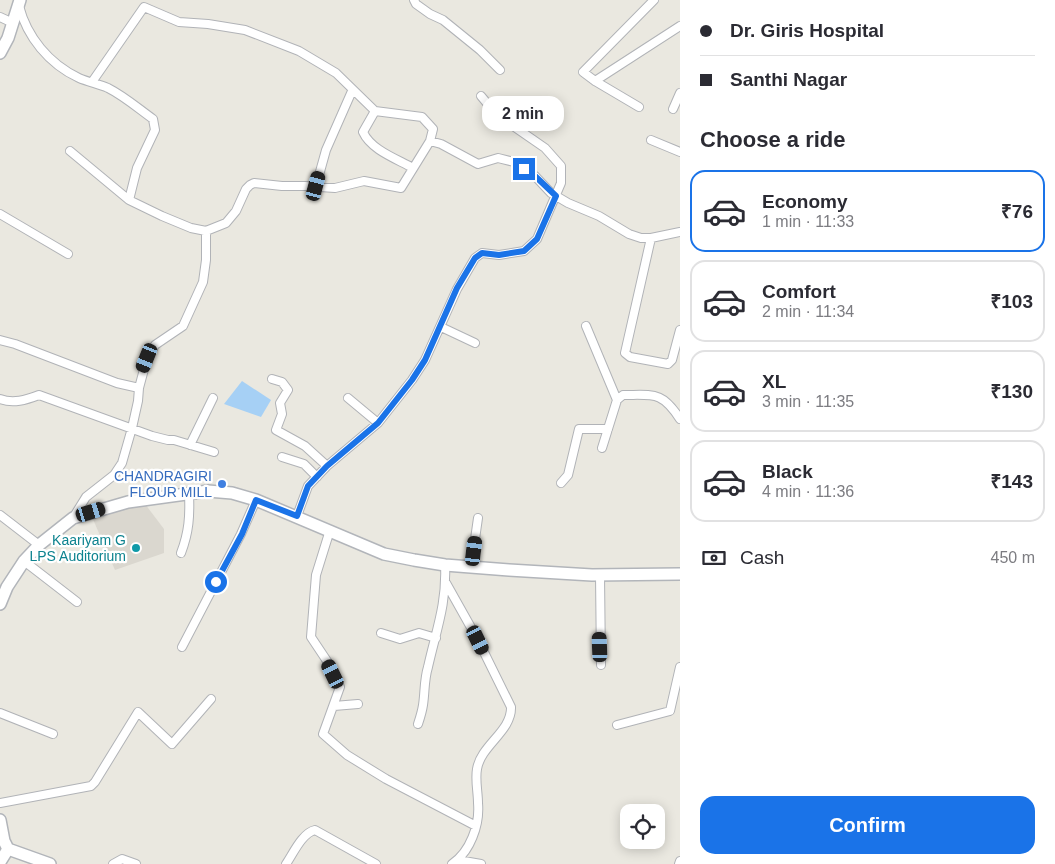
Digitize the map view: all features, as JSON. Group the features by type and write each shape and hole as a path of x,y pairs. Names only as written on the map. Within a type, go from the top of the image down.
{"main road":[{"path":"0,53 8,38 19,2"},
{"path":"0,604 7,587 39,544 73,518 128,502 189,493 216,492 256,500 384,554 445,565 600,575 680,574"},
{"path":"0,820 4,841 8,849 50,864"},
{"path":"0,862 8,849"}],"street":[{"path":"414,0 416,4 430,14 444,20 480,50 500,70"},
{"path":"639,107 583,72 654,0"},
{"path":"19,2 23,21 28,31 53,62 74,75 110,89 153,119 155,130 138,168 130,200"},
{"path":"70,151 130,200 191,228 206,231 226,223 231,218 250,185 261,183 282,186 335,188 364,181 401,188 430,141 433,130 422,117 375,111 352,91 336,73 298,51 245,30 208,24 179,22 144,7 92,82"},
{"path":"0,17 13,23"},
{"path":"595,81 680,26"},
{"path":"316,186 326,150 352,91"},
{"path":"672,109 680,93"},
{"path":"297,516 308,486 327,466 378,423 412,380 425,360 457,288 475,258 482,253 499,255 524,251 537,239 556,196 561,183 561,166 545,148 496,114 481,96"},
{"path":"375,111 363,132 366,137 384,153 413,168"},
{"path":"651,140 680,152"},
{"path":"430,141 441,144 478,164 498,158 514,162 535,176 556,196 599,216 628,234 641,238 651,238 680,232"},
{"path":"0,214 68,254"},
{"path":"73,518 86,497 119,470 132,428 143,368 155,345 183,326 203,282 206,260 206,231"},
{"path":"651,238 625,353 630,357 668,364 672,360 680,330"},
{"path":"586,326 617,400"},
{"path":"440,327 476,343"},
{"path":"0,340 118,383 139,388"},
{"path":"272,380 282,382 288,390 280,403 282,414 276,430 305,446 327,466"},
{"path":"0,399 6,401 24,400 39,395 152,436 174,440 214,452"},
{"path":"602,448 617,400 623,395 657,396 670,404 680,419"},
{"path":"190,445 213,398"},
{"path":"348,398 378,423"},
{"path":"561,483 568,475 579,429 608,429"},
{"path":"282,457 304,464 317,477"},
{"path":"181,553 188,534 189,493"},
{"path":"182,647 242,534 256,500"},
{"path":"0,514 39,544"},
{"path":"471,567 478,518"},
{"path":"330,530 316,576 311,637 327,661 340,688 323,734 347,755 427,801 476,826"},
{"path":"24,562 77,602"},
{"path":"418,724 423,705 428,667 442,612 446,583 445,565"},
{"path":"600,575 601,665"},
{"path":"446,583 478,640 511,707 512,717 480,759 477,769 478,806 476,826 466,852 455,862"},
{"path":"381,633 400,639 419,633 436,638"},
{"path":"617,725 670,711 680,666"},
{"path":"0,803 91,786 138,712 172,744 211,699"},
{"path":"334,706 358,704"},
{"path":"0,713 53,734"},
{"path":"286,864 305,836 315,830 376,864"},
{"path":"113,864 122,859 136,864"},
{"path":"455,862 481,864"}],"shaded area":[{"path":"142,500 164,529 164,553 115,570 92,517"}],"water":[{"path":"242,381 271,400 261,417 224,404"}],"place":[{"name":"CHANDRAGIRI FLOUR MILL","path":"222,484"},
{"name":"Kaariyam G LPS Auditorium","path":"136,548"}],"route":[{"path":"216,582 242,534 256,500 297,516 308,486 327,466 378,423 412,380 425,360 457,288 475,258 482,253 499,255 524,251 537,239 556,196 535,176 524,169"}]}
